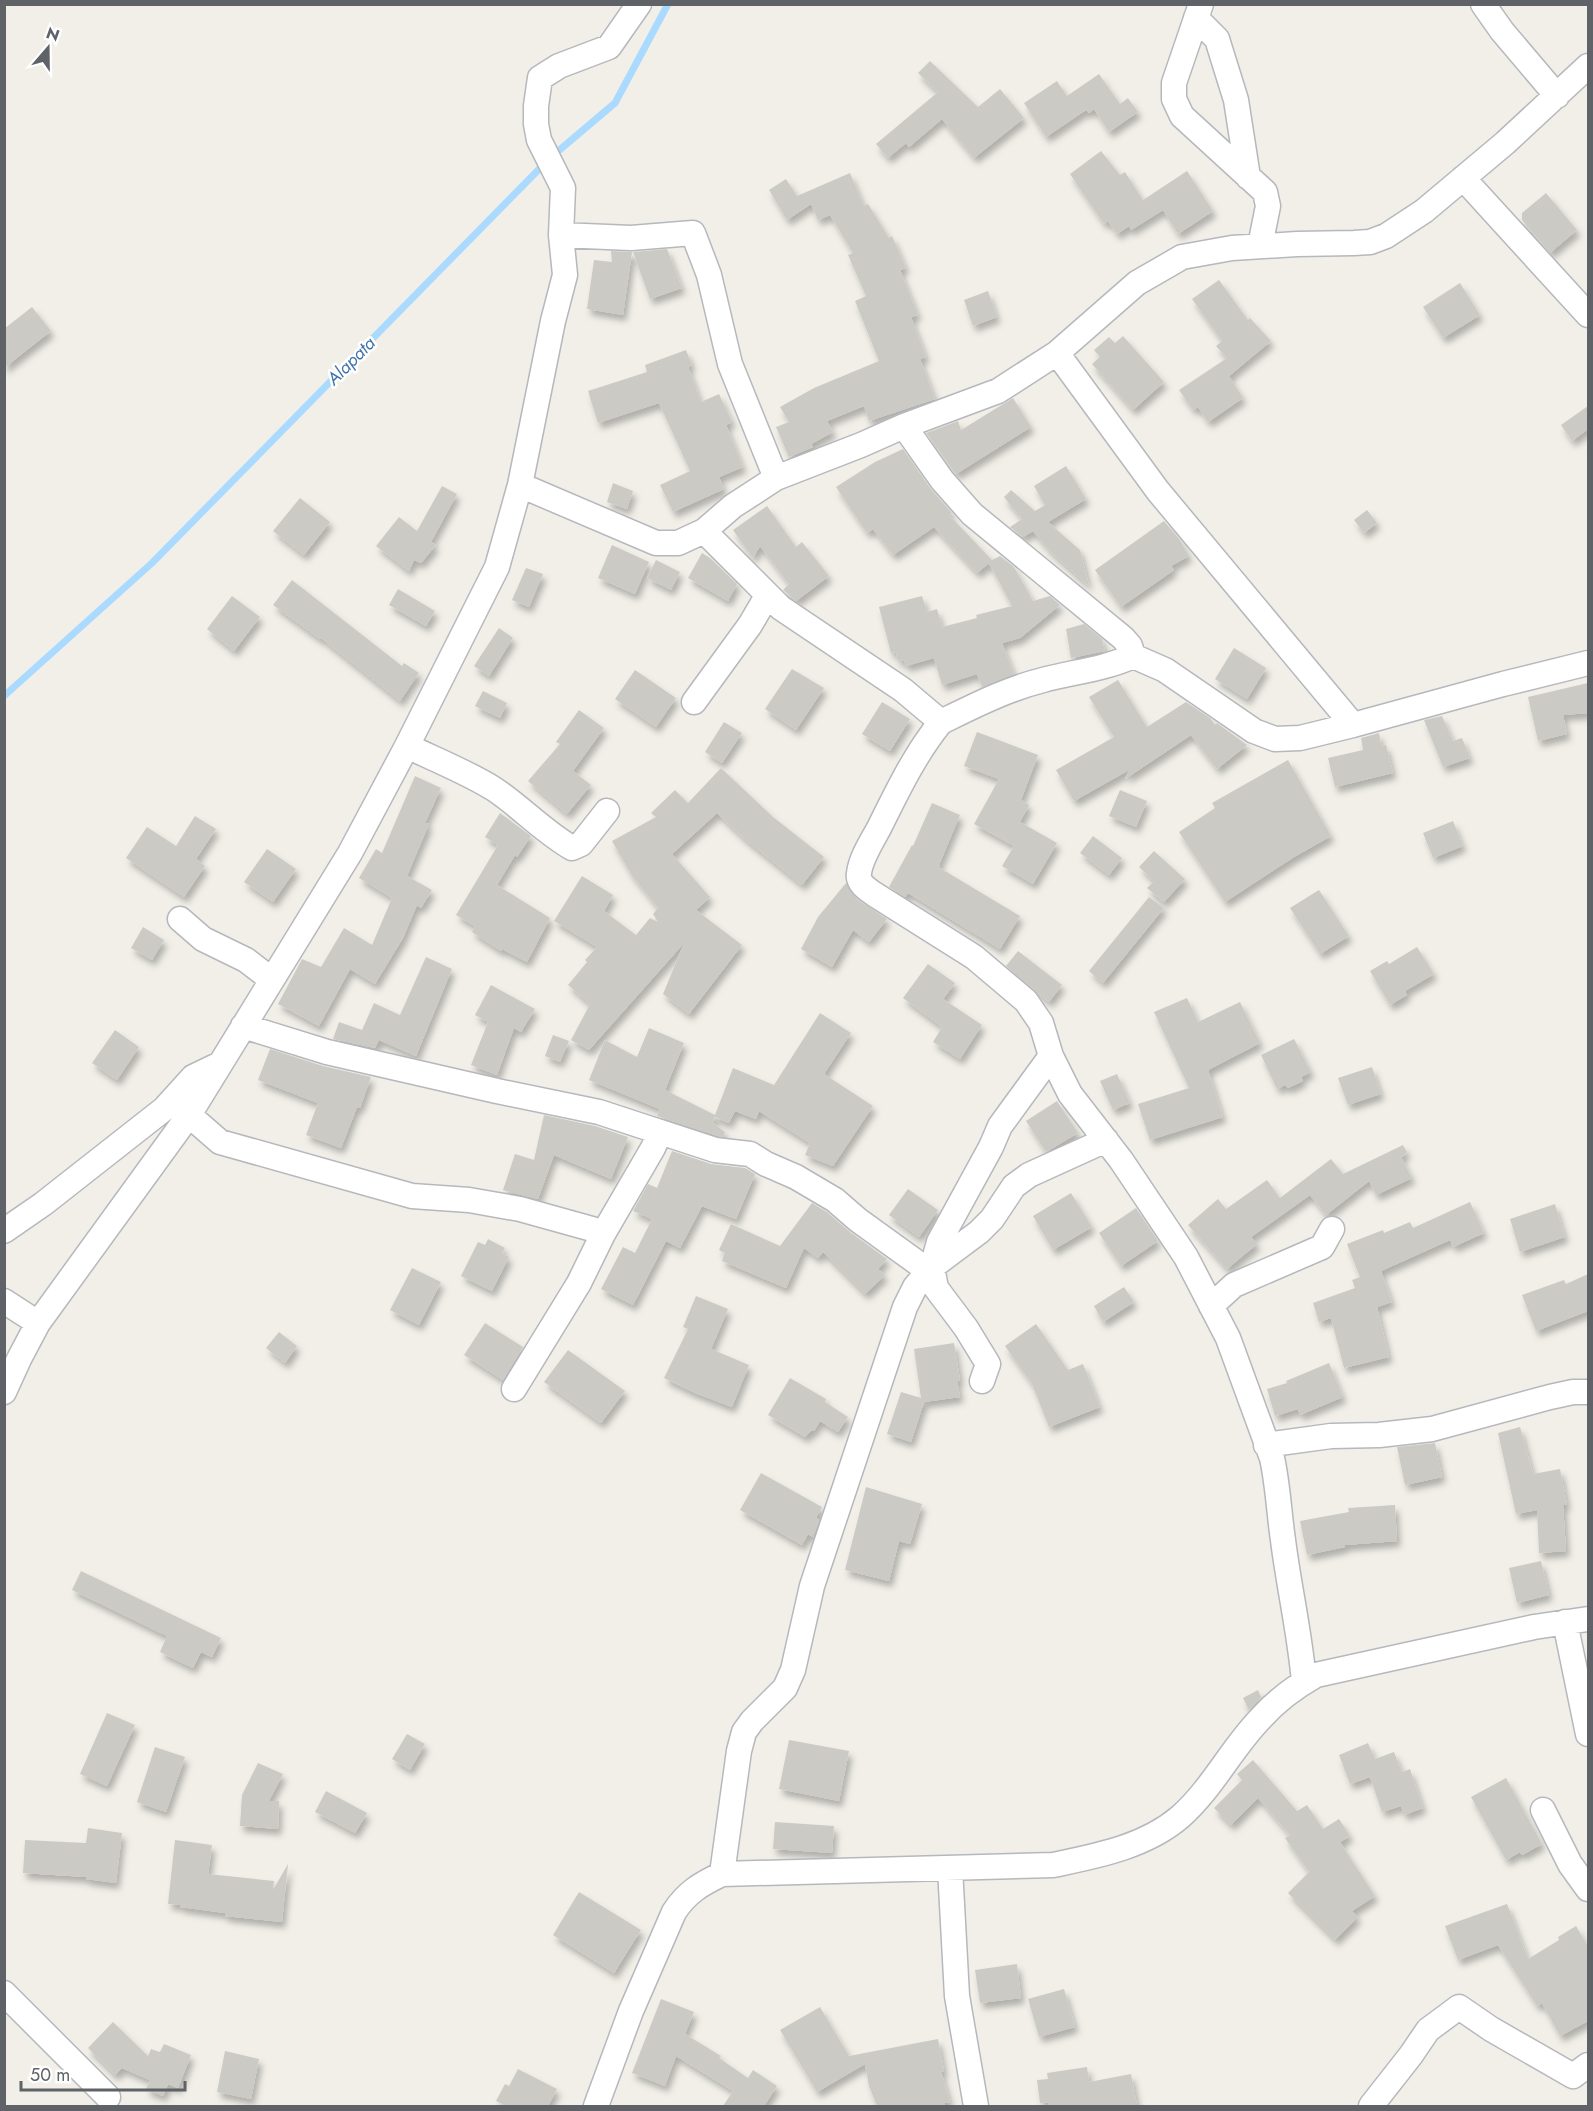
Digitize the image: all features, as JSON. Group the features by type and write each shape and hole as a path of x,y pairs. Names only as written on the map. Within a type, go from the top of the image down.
{"street":[{"path":"4,1392 38,1323 189,1115 350,853 497,567 520,485 553,321 565,274 561,235 563,188 539,140 536,124 540,78 559,66 609,47 639,4"},
{"path":"1483,4 1502,31 1557,96"},
{"path":"1199,11 1217,39 1236,100 1248,177"},
{"path":"1199,11 1174,83 1174,99 1182,116 1265,192 1268,206 1260,246"},
{"path":"520,485 587,516 657,543 678,543 704,531 733,506 776,478 998,391 1057,353 1137,283 1182,257 1232,248 1370,242 1386,236 1424,211 1557,96 1588,66"},
{"path":"1463,178 1588,315"},
{"path":"561,235 631,238 693,233 709,275 730,364 776,478"},
{"path":"1057,353 1158,491 1353,725"},
{"path":"904,426 942,480 972,514 1123,638 1130,646 1133,656"},
{"path":"704,531 781,608 903,690 941,722"},
{"path":"694,702 744,634 767,596"},
{"path":"1304,1682 1302,1654 1283,1542 1272,1458 1228,1338 1185,1257 1106,1140 1070,1094 1051,1056 1041,1023 1026,1000 974,957 863,886 859,879 859,872 868,848 909,769 941,722 999,694 1041,680 1120,662 1133,656 1165,670 1254,731 1275,739 1300,738 1588,663"},
{"path":"407,746 492,787 572,848 581,844 607,811"},
{"path":"180,919 203,939 246,960 272,980"},
{"path":"243,1026 327,1052 599,1112 715,1150 750,1154 835,1200 858,1220 919,1264 932,1267"},
{"path":"982,1381 988,1364 966,1328 936,1288 932,1267 939,1242 991,1147 1000,1126 1051,1056"},
{"path":"4,1231 43,1204 164,1109 193,1077 220,1064"},
{"path":"189,1115 220,1142 412,1196 469,1200 520,1209 603,1234"},
{"path":"514,1389 579,1283 603,1234 660,1132"},
{"path":"722,1874 739,1751 744,1732 785,1688 793,1670 812,1586 905,1307 915,1287 932,1267 979,1232 992,1219 1014,1186 1029,1175 1106,1140"},
{"path":"1211,1306 1234,1285 1322,1247 1332,1229"},
{"path":"4,1301 38,1323"},
{"path":"1266,1445 1331,1436 1379,1435 1432,1430 1550,1396 1588,1392"},
{"path":"596,2106 631,2011 674,1912 683,1898 698,1885 722,1874 1053,1865 1103,1854 1148,1838 1180,1817 1210,1785 1260,1718 1288,1691 1316,1675 1577,1621 1588,1734"},
{"path":"1542,1810 1570,1864 1588,1889"},
{"path":"950,1868 957,1996 976,2106"},
{"path":"4,1993 108,2097"},
{"path":"1371,2106 1412,2055 1428,2030 1459,2007 1491,2029 1573,2076 1588,2065"}],"building":[{"path":"930,61 978,107 1000,89 1024,118 974,158 942,119 909,147 906,143 888,158 876,144 938,92 918,73"},
{"path":"1099,74 1120,104 1128,98 1138,112 1109,132 1094,109 1089,113 1086,110 1046,137 1024,103 1057,81 1067,96"},
{"path":"1101,151 1120,175 1125,172 1143,200 1187,171 1213,211 1178,234 1163,210 1131,230 1129,226 1117,234 1108,221 1104,224 1070,174"},
{"path":"850,173 864,206 868,204 889,238 892,236 906,268 900,270 918,315 911,317 926,357 920,359 935,399 869,421 864,406 827,421 833,432 811,444 813,447 789,457 776,427 789,422 780,407 814,388 879,361 855,301 866,296 848,255 853,253 830,215 818,220 811,204 787,220 769,190 786,179 797,196"},
{"path":"1546,193 1577,230 1550,253 1522,220 1522,213"},
{"path":"667,249 682,288 650,299 633,252"},
{"path":"611,251 632,252 623,315 587,309 594,260 612,262"},
{"path":"1219,280 1248,320 1250,318 1271,341 1229,376 1243,398 1208,422 1198,407 1193,410 1179,390 1227,358 1216,346 1222,341 1192,299"},
{"path":"1460,283 1480,315 1443,338 1423,307"},
{"path":"988,291 997,317 973,326 964,300"},
{"path":"32,307 51,331 4,368 4,329"},
{"path":"1123,336 1164,382 1133,410 1092,364 1100,357 1094,350 1109,337 1115,343"},
{"path":"686,350 692,365 688,367 701,402 719,394 732,422 726,425 743,467 719,477 724,489 673,512 660,485 690,471 659,403 598,423 588,391 647,372 645,365"},
{"path":"1013,398 1031,427 956,474 926,433 958,421 961,430"},
{"path":"1588,406 1588,429 1572,441 1561,425"},
{"path":"903,449 930,488 952,513 949,515 992,560 1000,556 1014,567 1033,601 1050,596 1060,605 1020,638 1002,643 1014,674 982,687 977,674 942,685 934,658 906,666 904,660 898,661 896,652 891,653 879,607 922,596 927,612 937,609 942,627 1012,606 989,563 977,573 934,527 893,555 873,529 867,533 836,487 875,462"},
{"path":"1066,466 1086,499 1048,522 1080,550 1089,586 1050,551 1033,531 1023,537 1010,527 1022,519 1004,497 1011,490 1035,511 1045,505 1034,486"},
{"path":"613,483 633,491 627,509 607,502"},
{"path":"442,486 457,494 431,542 436,545 421,563 414,560 409,571 376,546 399,517 417,531"},
{"path":"300,498 330,522 304,555 273,531"},
{"path":"767,506 796,547 802,542 829,576 796,601 783,590 789,584 760,546 753,558 733,530"},
{"path":"1367,510 1377,523 1364,533 1354,520"},
{"path":"1164,521 1180,540 1189,556 1171,566 1174,570 1121,607 1095,570"},
{"path":"612,545 649,562 635,594 598,578"},
{"path":"702,553 737,584 728,601 688,578"},
{"path":"656,560 680,572 671,590 647,578"},
{"path":"526,568 543,574 529,607 512,600"},
{"path":"292,580 402,666 404,663 419,673 400,701 321,638 273,605"},
{"path":"398,589 435,611 426,626 389,605"},
{"path":"232,596 260,617 234,651 207,629"},
{"path":"1084,624 1102,639 1105,651 1071,658 1066,629"},
{"path":"499,628 513,638 489,676 474,666"},
{"path":"1234,648 1266,668 1247,699 1215,679"},
{"path":"792,669 824,688 796,730 765,709"},
{"path":"635,670 676,698 656,727 615,699"},
{"path":"1118,680 1147,727 1186,702 1210,718 1215,725 1217,723 1247,745 1217,769 1191,735 1125,779 1129,770 1074,801 1056,770 1114,737 1089,697"},
{"path":"1588,683 1588,713 1563,715 1567,734 1538,741 1528,697"},
{"path":"483,691 507,703 500,718 475,706"},
{"path":"882,702 910,719 890,751 862,734"},
{"path":"579,710 604,728 573,771 591,785 567,814 528,781 560,744 556,742"},
{"path":"1442,716 1453,741 1462,738 1470,758 1443,767 1424,720"},
{"path":"724,722 742,733 722,763 705,752"},
{"path":"977,732 1038,755 1021,800 1029,805 1020,822 1057,843 1033,884 1002,866 1014,846 974,824 999,779 964,766"},
{"path":"1379,733 1381,746 1386,745 1393,773 1335,787 1328,758 1363,750 1361,738"},
{"path":"1288,760 1331,836 1225,902 1179,832 1215,808 1212,803"},
{"path":"721,768 773,817 824,857 802,885 746,840 717,813 672,854 710,897 696,910 742,945 689,1014 663,994 684,943 589,1050 571,1040 590,1004 568,985 597,947 554,921 582,876 613,895 604,911 636,935 650,918 658,922 653,914 658,908 631,874 612,841 656,817 651,813 675,790 688,803"},
{"path":"415,776 441,788 425,823 429,824 407,876 432,890 421,908 417,905 403,938 375,984 350,969 319,1026 278,1004 302,959 321,967 344,928 372,945 392,898 359,878 376,849 382,853"},
{"path":"1120,790 1147,801 1136,827 1109,816"},
{"path":"932,803 960,815 939,865 940,868 1020,916 1000,949 908,893 905,897 889,887 913,846"},
{"path":"500,813 531,836 517,857 515,855 497,885 550,918 527,962 502,949 501,951 472,932 475,926 456,915 498,845 485,837"},
{"path":"195,816 216,829 196,859 205,866 184,897 126,858 147,827 176,846"},
{"path":"1453,821 1463,846 1433,858 1423,833"},
{"path":"1093,836 1122,858 1109,875 1080,853"},
{"path":"267,849 296,869 273,902 244,882"},
{"path":"1154,851 1185,879 1164,902 1147,888 1154,881 1139,867"},
{"path":"846,883 857,899 887,919 869,942 853,930 832,967 801,949 818,917"},
{"path":"1319,890 1349,936 1320,954 1290,908"},
{"path":"1149,897 1164,908 1103,983 1089,971"},
{"path":"143,927 164,940 152,960 131,948"},
{"path":"1417,947 1434,974 1405,991 1407,995 1390,1005 1370,971 1387,961 1389,964"},
{"path":"1018,951 1062,985 1049,1002 1006,966"},
{"path":"426,957 452,969 416,1056 379,1040 375,1048 333,1039 339,1022 362,1030 374,1003 400,1015"},
{"path":"928,964 955,983 943,999 982,1025 960,1059 933,1042 942,1027 903,998"},
{"path":"491,985 535,1009 521,1032 514,1028 497,1075 471,1065 488,1022 475,1015"},
{"path":"1187,998 1198,1022 1240,1002 1260,1043 1208,1070 1223,1117 1150,1140 1138,1104 1189,1088 1154,1012"},
{"path":"820,1013 851,1033 824,1074 873,1106 833,1166 805,1155 810,1143 759,1111 756,1119 735,1111 729,1123 715,1117 712,1122 725,1132 723,1137 657,1116 660,1109 589,1080 605,1040 637,1057 649,1028 684,1043 665,1090 715,1115 733,1068 774,1085"},
{"path":"115,1030 139,1047 117,1080 92,1063"},
{"path":"553,1035 569,1041 560,1062 545,1056"},
{"path":"1294,1039 1311,1072 1301,1077 1303,1081 1288,1088 1285,1085 1277,1089 1261,1055"},
{"path":"270,1049 323,1066 371,1077 360,1108 357,1107 341,1148 306,1135 318,1103 258,1080"},
{"path":"1372,1067 1381,1094 1348,1105 1338,1078"},
{"path":"1117,1074 1130,1103 1113,1110 1100,1081"},
{"path":"1057,1101 1078,1133 1046,1152 1026,1121"},
{"path":"544,1115 595,1126 628,1137 611,1179 554,1155 538,1199 503,1190 515,1154 534,1160"},
{"path":"1403,1145 1407,1152 1401,1157 1412,1178 1376,1195 1369,1181 1326,1215 1310,1195 1251,1237 1257,1244 1227,1269 1188,1225 1218,1199 1226,1209 1267,1180 1280,1198 1331,1159 1343,1174"},
{"path":"672,1151 711,1164 745,1168 755,1174 736,1219 702,1206 680,1248 666,1241 633,1305 601,1289 623,1247 635,1253 652,1219 633,1211 648,1184 657,1188"},
{"path":"908,1189 938,1210 919,1237 889,1215"},
{"path":"1071,1193 1092,1227 1053,1250 1033,1216"},
{"path":"1470,1202 1484,1233 1453,1247 1450,1240 1381,1271 1392,1302 1377,1307 1389,1357 1344,1368 1331,1318 1319,1322 1313,1303 1355,1288 1352,1280 1360,1277 1347,1244 1383,1230 1384,1233 1410,1222 1413,1228"},
{"path":"812,1203 887,1259 878,1269 885,1275 865,1294 823,1252 818,1258 804,1248 786,1288 722,1261 725,1253 719,1250 731,1224 780,1246"},
{"path":"1555,1204 1565,1237 1520,1252 1510,1219"},
{"path":"1136,1208 1158,1241 1121,1266 1099,1233"},
{"path":"488,1239 505,1248 502,1253 509,1257 492,1291 461,1276 478,1242 485,1245"},
{"path":"412,1268 441,1282 419,1325 390,1310"},
{"path":"1588,1274 1588,1311 1536,1331 1522,1295 1564,1280 1566,1284"},
{"path":"1124,1287 1134,1302 1103,1322 1094,1306"},
{"path":"696,1296 728,1309 711,1349 749,1365 732,1407 664,1378 688,1329 683,1327"},
{"path":"485,1323 523,1347 503,1380 464,1355"},
{"path":"1036,1324 1068,1370 1083,1364 1100,1407 1049,1427 1032,1384 1005,1346"},
{"path":"279,1332 297,1346 285,1363 266,1348"},
{"path":"954,1343 960,1380 957,1381 960,1397 924,1402 911,1442 887,1434 901,1392 921,1398 914,1349"},
{"path":"568,1350 625,1391 601,1423 544,1382"},
{"path":"1329,1363 1343,1397 1300,1415 1298,1409 1275,1416 1267,1389 1287,1383 1286,1381"},
{"path":"790,1378 826,1399 825,1402 848,1417 838,1432 820,1421 814,1431 812,1430 805,1437 768,1415"},
{"path":"1520,1427 1533,1474 1560,1469 1567,1505 1563,1505 1566,1551 1539,1553 1537,1510 1516,1514 1498,1433"},
{"path":"1435,1443 1442,1477 1405,1485 1397,1447"},
{"path":"761,1473 822,1507 816,1518 819,1520 813,1537 808,1534 802,1545 740,1510"},
{"path":"866,1487 922,1504 910,1544 899,1541 889,1581 845,1570"},
{"path":"1395,1505 1397,1541 1345,1545 1345,1547 1307,1555 1300,1521 1349,1512 1348,1508"},
{"path":"1541,1561 1549,1595 1517,1603 1509,1568"},
{"path":"81,1571 221,1638 212,1657 201,1652 193,1668 160,1652 167,1636 72,1590"},
{"path":"1258,1690 1261,1697 1249,1710 1243,1698"},
{"path":"107,1713 135,1725 107,1786 80,1774"},
{"path":"407,1734 425,1744 410,1770 392,1759"},
{"path":"789,1740 849,1751 839,1801 779,1789"},
{"path":"1368,1743 1375,1759 1394,1752 1402,1772 1410,1769 1423,1808 1404,1815 1401,1806 1382,1812 1370,1777 1350,1784 1339,1755"},
{"path":"155,1747 185,1757 166,1812 137,1802"},
{"path":"1253,1760 1297,1811 1307,1805 1323,1829 1339,1819 1350,1836 1340,1842 1375,1896 1352,1911 1358,1917 1335,1940 1288,1893 1309,1872 1285,1838 1290,1835 1258,1798 1231,1825 1214,1808 1242,1780 1237,1774"},
{"path":"258,1763 283,1774 269,1801 279,1801 278,1829 240,1826 242,1795"},
{"path":"1506,1778 1542,1844 1522,1855 1520,1852 1506,1860 1471,1797"},
{"path":"326,1791 367,1813 355,1833 315,1812"},
{"path":"775,1822 834,1826 832,1853 773,1849"},
{"path":"88,1828 122,1833 116,1883 86,1879 86,1877 23,1873 25,1840 86,1843"},
{"path":"175,1840 212,1845 208,1874 274,1881 273,1890 288,1864 282,1922 225,1916 225,1913 168,1904"},
{"path":"579,1892 641,1930 614,1973 553,1935"},
{"path":"1507,1904 1528,1959 1559,1940 1558,1937 1576,1926 1588,1946 1588,2021 1560,2036 1542,2003 1537,2006 1498,1945 1458,1960 1445,1926"},
{"path":"1017,1964 1021,1998 980,2003 975,1970"},
{"path":"1064,1989 1075,2027 1039,2037 1028,1999"},
{"path":"661,1999 694,2012 685,2034 721,2056 719,2058 748,2078 753,2070 777,2086 764,2106 723,2106 733,2091 676,2056 665,2086 632,2073"},
{"path":"820,2007 849,2056 938,2039 944,2071 941,2072 950,2102 944,2103 945,2106 877,2106 869,2086 865,2064 817,2092 780,2030"},
{"path":"113,2022 148,2056 151,2049 160,2052 164,2044 191,2055 178,2088 168,2084 163,2096 146,2089 150,2080 122,2068 115,2075 88,2048"},
{"path":"225,2051 259,2059 251,2099 217,2092"},
{"path":"1087,2067 1089,2082 1131,2074 1137,2106 1048,2106 1048,2102 1040,2103 1037,2080 1048,2079 1047,2073"},
{"path":"518,2069 557,2089 548,2106 507,2106 496,2101 505,2084 509,2086"}],"waterway":[{"name":"Alapata","path":"4,696 152,563 550,158 615,103 668,4"}]}
